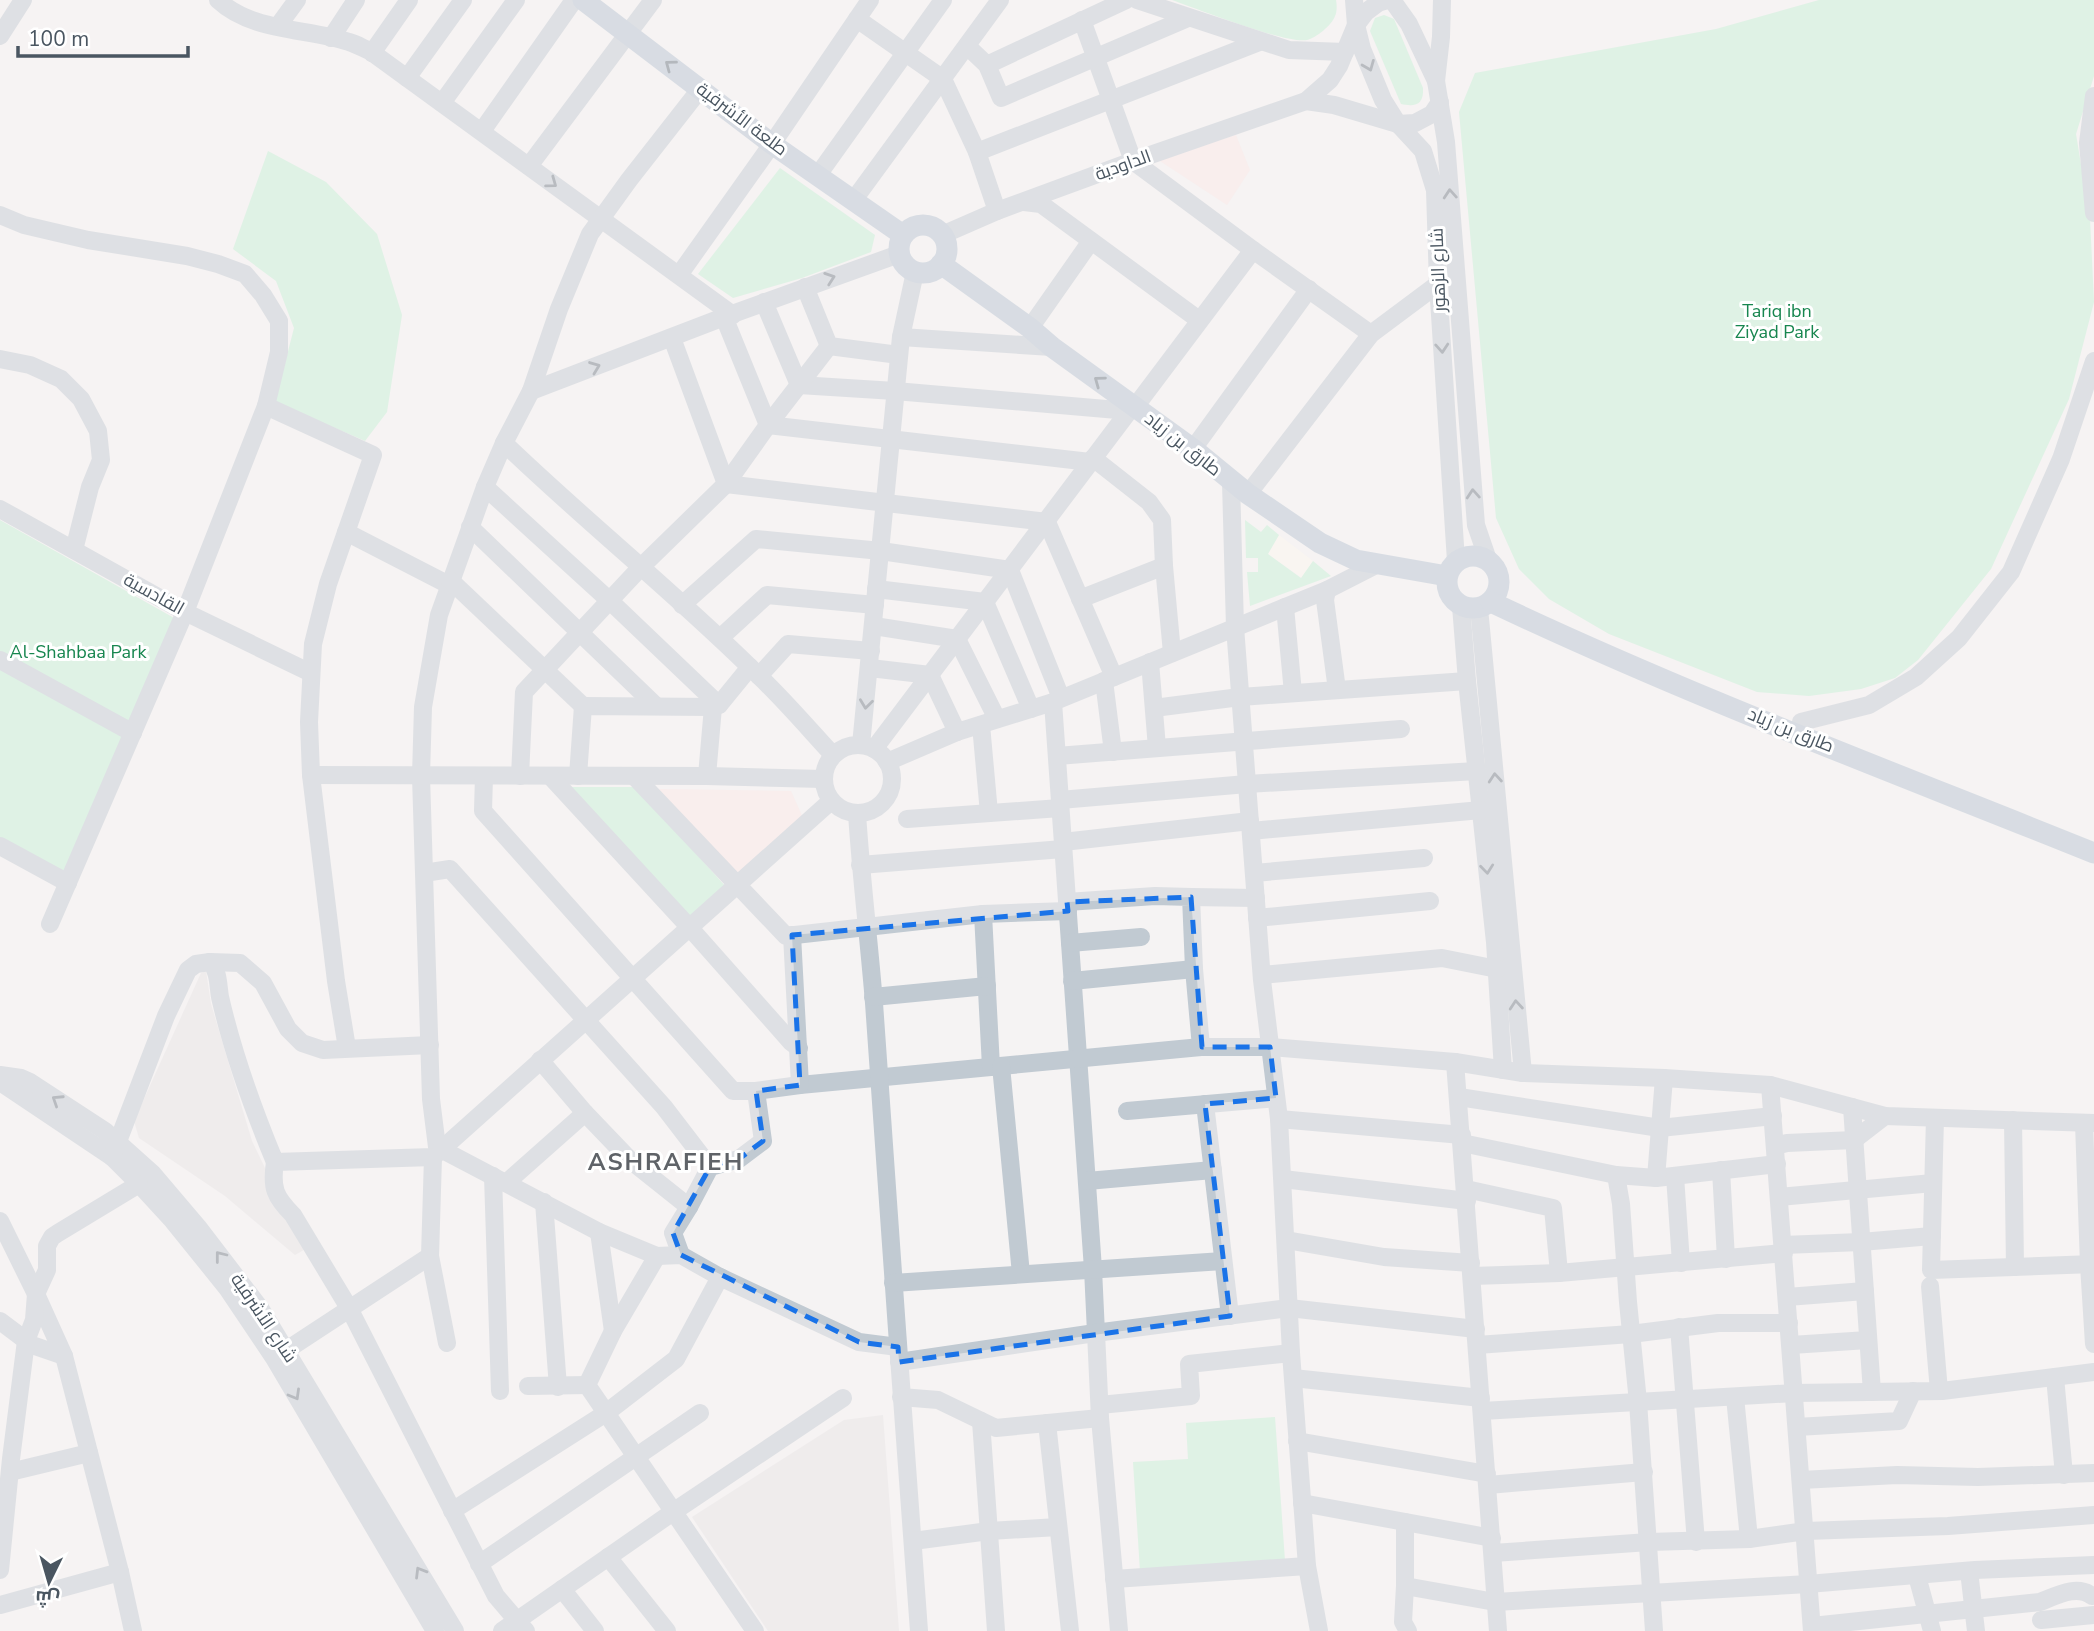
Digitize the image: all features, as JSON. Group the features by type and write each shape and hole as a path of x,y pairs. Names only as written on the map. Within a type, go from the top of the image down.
{"main road":[{"name":"طلعة الأشرفية","path":"583,0 772,144 853,201 901,245"},
{"path":"922,225 937,229 942,235 947,246 941,264 929,272 915,272 905,265 901,245 908,230 922,225"},
{"name":"طارق بن زياد","path":"941,264 1030,328 1132,409 1193,450 1239,488 1336,552 1376,565 1452,569"},
{"path":"1482,602 1499,574 1488,560 1472,555 1452,569 1447,585 1449,593 1482,602 1565,624 2094,840"},
{"name":"طارق بن زياد","path":"1482,602 2094,853"}],"street":[{"path":"0,36 23,0"},
{"path":"218,0 227,9 262,24 350,42 372,53 679,275 729,316 768,425"},
{"path":"278,26 297,0"},
{"path":"331,38 356,0"},
{"path":"372,53 409,0"},
{"path":"407,78 463,0"},
{"path":"442,103 516,0"},
{"path":"482,131 573,0"},
{"path":"529,166 653,0"},
{"path":"679,275 870,0"},
{"path":"818,175 943,0"},
{"path":"853,201 1000,0"},
{"path":"986,65 1126,0"},
{"path":"1138,0 1289,50 1345,52"},
{"name":"شارع الزهور","path":"1354,0 1362,49 1383,100 1398,124 1423,151 1435,190 1452,569"},
{"path":"1306,101 1330,80 1356,25 1366,12 1378,3 1390,0"},
{"name":"شارع الزهور","path":"1390,0 1409,24 1436,81 1440,102 1446,142 1476,525 1488,560"},
{"path":"1436,81 1442,0"},
{"path":"967,46 986,65 1001,98 1188,18"},
{"path":"857,19 943,79 977,152 997,211"},
{"path":"1082,20 1133,161 1371,334"},
{"path":"977,152 1259,42"},
{"path":"447,1343 430,1256 438,1147 431,1100 421,776 423,707 439,615 485,487 531,391 559,309 590,234 701,88"},
{"path":"2094,96 2088,143 2094,213"},
{"path":"1306,101 1334,105 1398,124 1415,123 1432,114 1440,102"},
{"name":"الداودية","path":"942,235 997,211 1306,101"},
{"path":"1024,202 1041,204 1199,320"},
{"path":"0,215 24,225 88,240 187,256 245,274 263,295 279,321 279,352 266,406 185,612 50,924"},
{"path":"1030,328 1091,240"},
{"path":"531,391 805,287 901,245"},
{"path":"867,747 930,675 1253,250"},
{"path":"867,747 871,660 890,439 900,346 915,272"},
{"path":"1319,1631 1307,1566 1291,1353 1279,1119 1262,975 1235,627 1239,488 1371,334 1438,285"},
{"path":"805,287 829,346"},
{"path":"1193,450 1309,289"},
{"path":"764,302 799,385"},
{"path":"672,338 726,484"},
{"path":"829,346 1052,347"},
{"path":"520,776 524,692 641,567 726,484 829,346"},
{"path":"0,359 30,365 61,379 81,399 98,430 101,460 86,499 74,550"},
{"path":"1801,722 1869,705 1916,677 1959,638 2011,572 2090,389 2094,361"},
{"path":"799,385 1132,409"},
{"path":"266,406 373,455 328,584 313,644 311,673 311,775 336,981 347,1048"},
{"path":"768,425 1091,460 1149,502 1162,520 1172,653"},
{"path":"504,443 559,496 720,638 834,755"},
{"path":"726,484 1047,522"},
{"path":"485,487 610,601 716,706"},
{"name":"القادسية","path":"0,509 185,612 311,673"},
{"path":"1047,522 1080,599 1109,679 1113,752"},
{"path":"470,527 655,705"},
{"path":"346,531 449,583 546,669 583,706 716,706"},
{"path":"682,605 756,539 881,551 1010,570"},
{"path":"887,762 957,732 1057,700 1327,590 1376,565"},
{"path":"1080,599 1164,566"},
{"path":"1010,570 1057,700 1057,756 1093,1269 1100,1411 1119,1631"},
{"path":"1327,590 1325,600 1337,690"},
{"path":"720,638 767,595 985,601"},
{"path":"985,601 1031,709"},
{"path":"1482,602 1467,681 1497,970 1503,1070"},
{"path":"1482,602 1523,1073"},
{"path":"1285,607 1293,694"},
{"path":"874,626 957,639"},
{"path":"957,639 989,722 989,813"},
{"path":"707,776 716,706 788,644 930,675"},
{"path":"0,660 133,733"},
{"path":"1150,662 1157,748"},
{"path":"930,675 957,732"},
{"path":"1154,708 1240,697 1467,681"},
{"path":"578,776 583,706"},
{"path":"1057,756 1401,729"},
{"path":"851,746 867,747 887,762 892,782 884,801 867,812 848,812 831,801 827,794 823,779 825,770 834,755 851,746"},
{"path":"907,819 989,813 1247,783 1477,771"},
{"path":"311,775 823,779"},
{"path":"484,776 483,811 733,1091 756,1091 1201,1047 1270,1047 1455,1062 1523,1073 1770,1085 1885,1116 2089,1123 2094,1344"},
{"path":"550,776 799,1048"},
{"path":"635,777 786,936 1155,896 1256,898"},
{"path":"438,1153 831,801"},
{"path":"860,865 1250,826 1481,810"},
{"path":"857,813 919,1631"},
{"path":"0,846 68,883"},
{"path":"1254,873 1424,858"},
{"path":"424,873 450,869 664,1107 710,1167"},
{"path":"1191,897 1201,1047"},
{"path":"1258,918 1430,901"},
{"path":"983,914 987,986 1021,1274"},
{"path":"792,935 800,1085"},
{"path":"1070,943 1141,937"},
{"path":"1262,975 1442,958 1497,970"},
{"path":"210,962 216,973 239,1067 275,1162 273,1180 281,1203 293,1215 349,1308 496,1596 522,1626"},
{"path":"115,1150 166,1016 188,970 196,964 240,963 263,982 288,1029 302,1043 323,1050 430,1045"},
{"path":"1072,981 1194,969"},
{"path":"873,997 987,986"},
{"path":"540,1060 584,1113 630,1160 689,1207"},
{"path":"1455,1062 1498,1631"},
{"name":"شارع الأشرفية","path":"0,1075 30,1082 105,1131 139,1184 280,1354 455,1631"},
{"path":"1656,1178 1664,1078"},
{"name":"شارع الأشرفية","path":"0,1083 153,1174 198,1227 260,1308 280,1354 434,1630"},
{"path":"1770,1085 1806,1531 1808,1630 1929,1623 1973,1609 2041,1618 2094,1615"},
{"path":"681,1255 673,1233 710,1167 739,1159 763,1141 756,1091"},
{"path":"1128,1111 1276,1097"},
{"path":"1459,1097 1660,1128 1773,1116"},
{"path":"1205,1104 1230,1316"},
{"path":"1852,1107 1872,1392"},
{"path":"499,1179 584,1113"},
{"path":"1775,1146 1854,1140 1885,1116"},
{"path":"1935,1118 1930,1270 2092,1264"},
{"path":"1279,1119 1462,1139 1616,1175 1656,1178 1777,1164"},
{"path":"2013,1120 2015,1267"},
{"path":"275,1162 438,1153 499,1179 599,1232 657,1256 681,1255 720,1277 859,1342 898,1354 1095,1333 1289,1308 1477,1337 1631,1334 1718,1323 1789,1323"},
{"path":"1087,1181 1213,1170"},
{"path":"1721,1170 1726,1259"},
{"path":"1616,1175 1621,1204 1644,1472 1654,1631"},
{"path":"1675,1176 1681,1263"},
{"path":"499,1179 500,1391"},
{"path":"1283,1179 1466,1195 1553,1208 1559,1273"},
{"path":"1779,1197 1933,1183"},
{"path":"0,1570 7,1461 26,1341 34,1320 36,1294 47,1270 47,1247 52,1237 139,1184"},
{"path":"544,1202 558,1387"},
{"path":"0,1221 64,1356 133,1631"},
{"path":"599,1232 613,1331"},
{"path":"1286,1240 1472,1269 1559,1273 1726,1259 1783,1249 1931,1236"},
{"path":"280,1354 430,1256"},
{"path":"587,1385 613,1331 657,1256"},
{"path":"893,1283 1223,1261"},
{"path":"452,1511 606,1412 676,1359 720,1277"},
{"path":"1930,1286 1939,1391"},
{"path":"1787,1297 1865,1291"},
{"path":"2,1325 37,1348 64,1356"},
{"path":"1679,1327 1696,1542"},
{"path":"1791,1345 1868,1340"},
{"path":"901,1397 938,1400 996,1427 1047,1423 1191,1396 1189,1364 1291,1353"},
{"path":"1293,1378 1482,1405 1638,1402 1794,1393 1939,1391 2094,1372"},
{"path":"2056,1377 2064,1475"},
{"path":"528,1386 587,1385"},
{"path":"587,1385 755,1631"},
{"path":"1797,1427 1899,1421 1913,1391"},
{"path":"1735,1396 1749,1539"},
{"path":"502,1631 522,1626 562,1589 844,1398"},
{"path":"479,1564 699,1413"},
{"path":"981,1421 996,1631"},
{"path":"1047,1423 1070,1631"},
{"path":"1297,1441 1487,1479 1644,1472"},
{"path":"7,1461 89,1453"},
{"path":"1801,1480 1897,1475 1978,1477 2094,1473"},
{"path":"1302,1503 1405,1522 1493,1545 1696,1542 1749,1539 1806,1531 1948,1526 2094,1516"},
{"path":"1405,1522 1403,1622 1408,1631"},
{"path":"912,1541 989,1531 1058,1527"},
{"path":"608,1557 667,1631"},
{"path":"1405,1586 1495,1602 2094,1565"},
{"path":"1114,1579 1307,1566"},
{"path":"1969,1571 1976,1631"},
{"path":"0,1605 120,1572"},
{"path":"1917,1576 1929,1623"},
{"path":"562,1589 595,1631"},
{"path":"2041,1618 2066,1592 2085,1591 2092,1596"}],"highlighted area":[{"path":"1191,897 1202,1047 1270,1047 1276,1098 1205,1104 1230,1316 899,1362 898,1347 859,1342 681,1255 673,1233 710,1167 739,1159 763,1141 756,1091 800,1085 792,935 1068,911 1067,902"}],"shaded area":[{"path":"1236,135 1250,170 1227,205 1157,159"},
{"path":"1279,535 1313,561 1302,578 1268,554"},
{"path":"658,789 791,791 804,820 737,875"},
{"path":"206,971 211,1004 252,1141 279,1197 309,1247 295,1255 225,1196 139,1138 134,1121 201,973"},
{"path":"883,1415 899,1631 768,1631 692,1517 844,1420"}],"green space":[{"path":"1172,0 1336,0 1337,8 1333,20 1319,34 1311,39 1296,40 1220,18"},
{"name":"Tariq ibn Ziyad Park","path":"1819,0 2094,0 2094,76 2076,134 2090,219 2094,302 2069,399 1991,569 1918,660 1895,678 1861,689 1809,696 1757,692 1609,634 1549,599 1519,569 1496,518 1459,112 1475,73 1716,29"},
{"path":"1384,15 1394,19 1423,88 1418,104 1401,104 1370,31 1375,18"},
{"path":"268,151 326,182 377,234 402,315 387,412 365,441 275,402 294,328 276,281 233,249"},
{"path":"780,168 875,235 871,252 802,278 733,298 698,274"},
{"name":"Al-Shahbaa Park","path":"0,520 176,619 63,873 0,838"},
{"path":"1245,520 1261,532 1267,525 1279,535 1268,554 1301,578 1313,561 1331,576 1250,606 1247,572 1258,572 1258,558 1246,558"},
{"path":"570,787 636,787 727,888 687,919"},
{"path":"1275,1417 1285,1561 1140,1571 1133,1462 1188,1459 1186,1423"}],"district":[{"name":"ASHRAFIEH","path":"666,1162"}]}
